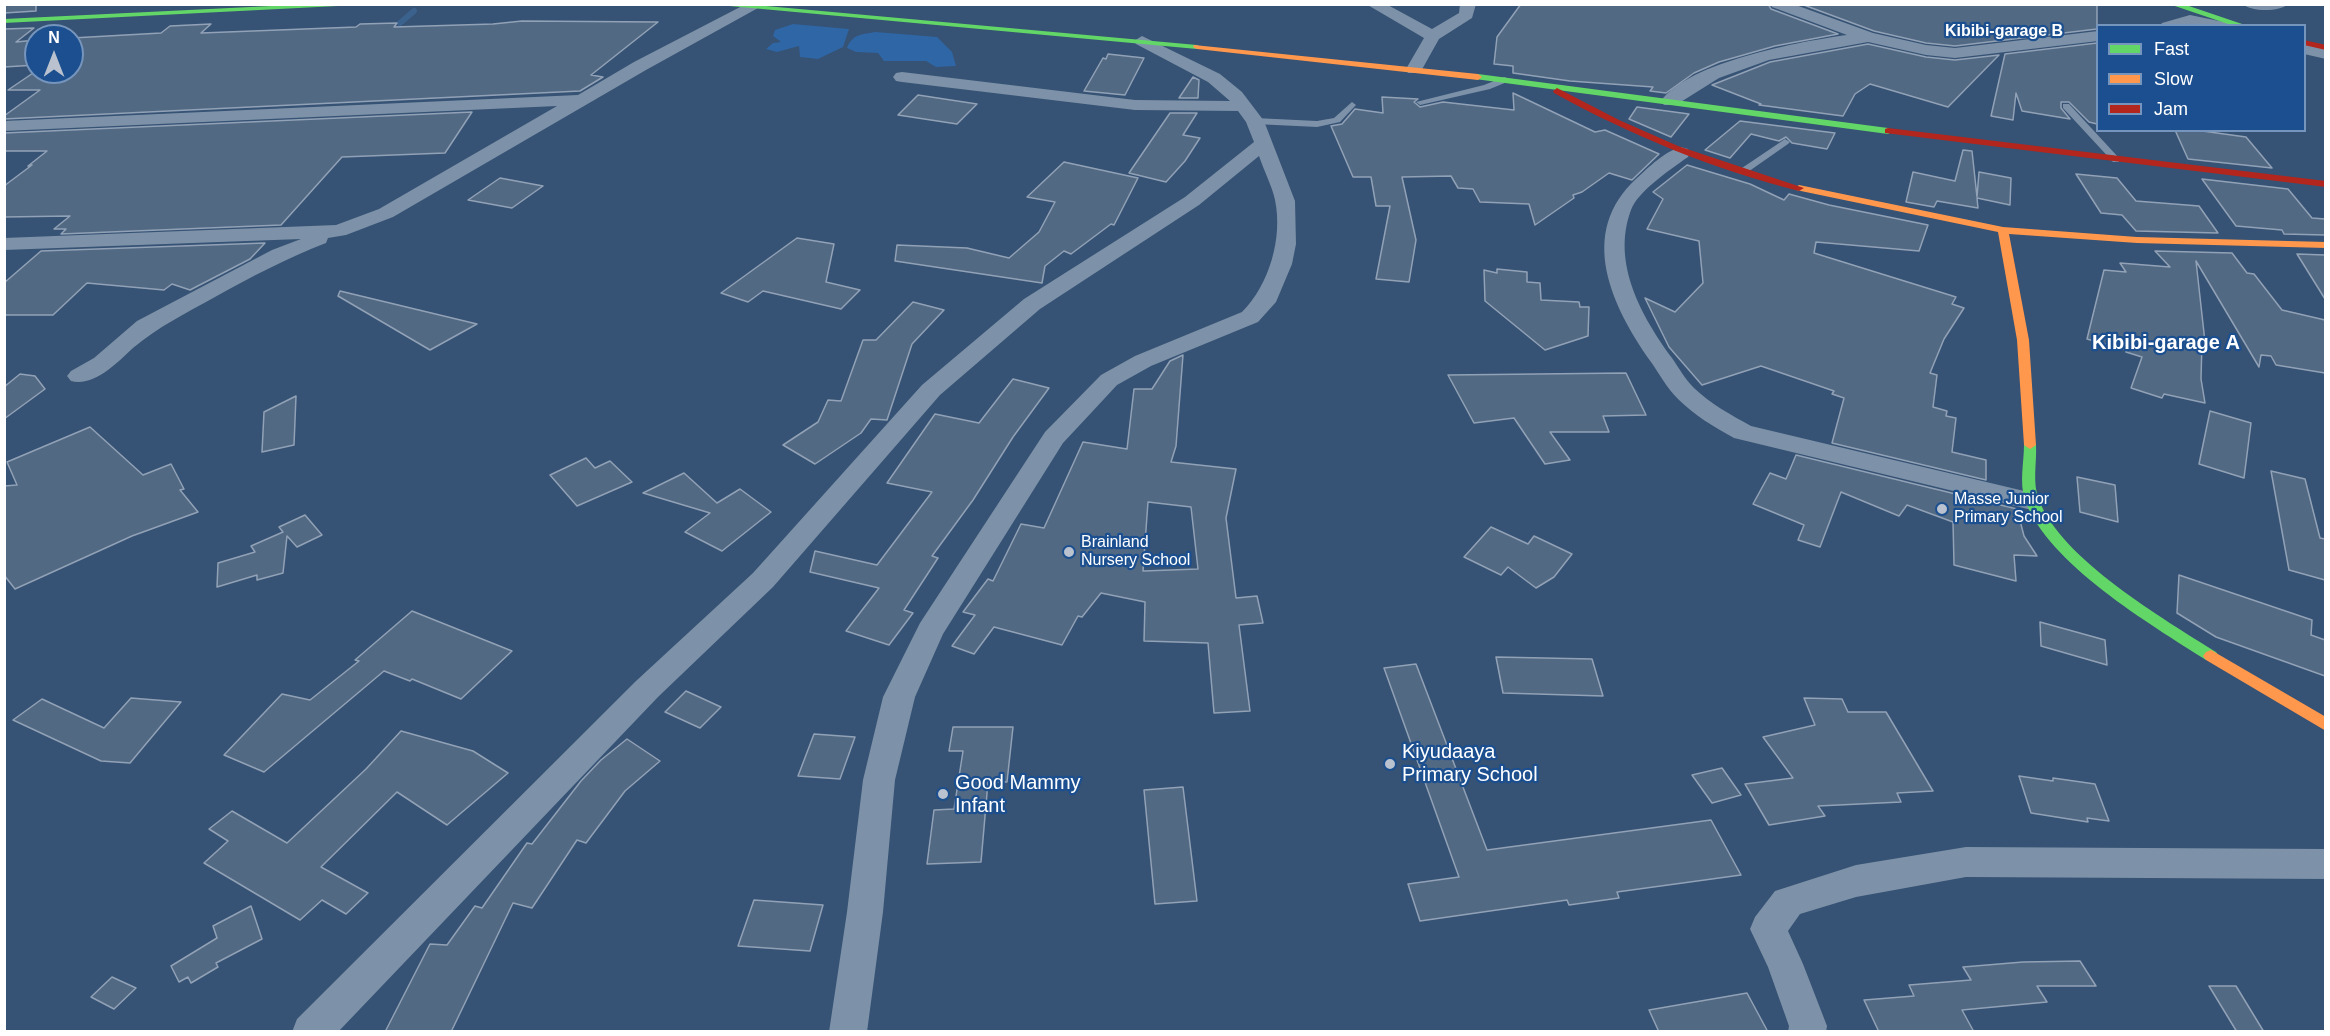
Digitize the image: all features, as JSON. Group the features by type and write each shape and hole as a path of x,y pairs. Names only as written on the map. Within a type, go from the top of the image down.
{"main road":[{"path":"4,21 373,4"},
{"path":"711,4 1142,41 1414,69 2116,160 2325,184"},
{"path":"2173,4 2238,24"},
{"path":"2306,43 2325,48"},
{"path":"1548,85 1594,115 1681,153 1845,200 2003,230 2137,240 2325,245"},
{"path":"2003,230 2020,307 2026,372 2032,501 2044,527 2064,549 2122,596 2236,672 2325,725"}],"street":[{"path":"1373,4 1433,36"},
{"path":"1414,69 1433,36 1466,15 1468,4"},
{"path":"2250,4 2281,4"},
{"path":"1787,6 1868,37 1926,50 1955,53 2096,36"},
{"path":"79,376 102,363 145,326 279,254 386,213 674,47 750,8"},
{"path":"2175,24 2190,20 2212,24"},
{"path":"1670,101 1690,84 1744,64 1802,46 1868,37"},
{"path":"848,1032 865,912 879,780 899,697 930,631 1054,438 1109,380 1143,361 1250,317 1265,302 1275,282 1286,244 1285,201 1254,124 1236,96 1214,78 1142,41"},
{"path":"2306,49 2325,54"},
{"path":"902,77 1135,105 1254,124"},
{"path":"4,126 582,100"},
{"path":"311,1032 647,689 763,580 931,390 1006,323 1032,304 1192,201 1254,124"},
{"path":"1681,153 1658,169 1622,207 1614,243 1620,288 1648,344 1680,387 1713,416 1743,432 2032,501"},
{"path":"4,243 339,231"},
{"path":"1807,1032 1808,1026 1785,964 1768,929 1788,902 1856,881 1966,862 2325,864"}],"lane":[{"path":"1420,102 1487,87 1504,80"},
{"path":"1254,124 1317,124 1337,120 1352,105"},
{"path":"2066,106 2116,160"},
{"path":"1742,172 1785,142"}],"shaded area":[{"path":"793,24 849,29 843,47 818,59 800,57 799,46 777,52 766,49 773,43 781,42 773,36 775,30"},
{"path":"876,32 937,37 952,52 956,66 936,67 926,61 884,61 878,53 856,52 847,48 855,37"}],"building":[{"path":"4,4 36,4 36,11 4,13"},
{"path":"1521,4 1768,4 1771,9 1838,34 1775,46 1719,62 1694,73 1666,93 1650,91 1653,87 1570,81 1513,73 1513,66 1494,64 1497,37"},
{"path":"1801,4 2097,4 2096,29 1955,46 1926,43 1874,31"},
{"path":"522,21 658,22 591,75 603,77 580,91 4,119 4,116 40,90 8,90 24,79 24,84 84,84 84,37 161,33 170,26 211,24 201,33 356,27 360,24 397,23 394,27"},
{"path":"24,28 24,36 16,42 24,41 24,66 4,67 4,29"},
{"path":"2096,43 2096,124 2089,122 2069,102 2061,102 2061,108 2070,119 2022,111 2016,93 2013,120 1991,116 2005,54"},
{"path":"1868,44 1926,57 1955,60 1999,55 1948,107 1870,84 1855,94 1843,116 1759,105 1761,104 1712,85 1770,62"},
{"path":"1108,54 1144,58 1125,95 1084,91 1103,58 1106,59"},
{"path":"1193,77 1199,80 1198,98 1179,98"},
{"path":"1513,93 1595,132 1605,130 1659,154 1632,180 1609,173 1582,192 1573,195 1574,198 1535,225 1529,204 1480,202 1473,189 1458,188 1451,176 1402,177 1416,240 1409,282 1376,279 1390,206 1376,206 1371,177 1353,177 1331,126 1342,124 1355,109 1383,113 1382,97 1418,99 1414,102 1420,107 1443,102 1514,110"},
{"path":"918,95 977,104 957,124 898,115"},
{"path":"1637,107 1689,114 1671,137 1629,119"},
{"path":"472,112 445,153 342,157 281,225 61,234 66,229 54,229 70,216 4,217 4,186 47,151 4,151 4,133"},
{"path":"1170,113 1197,113 1183,135 1200,138 1185,161 1166,182 1129,173"},
{"path":"1740,121 1835,133 1827,149 1792,143 1786,137 1779,141 1751,134 1730,158 1705,150"},
{"path":"2176,132 2210,132 2246,137 2272,168 2188,159"},
{"path":"1963,150 1972,151 1977,197 1979,172 2011,178 2010,205 1977,198 1978,208 1937,201 1934,207 1906,202 1913,172 1955,181"},
{"path":"1064,162 1138,178 1114,225 1111,224 1071,254 1064,251 1045,266 1042,283 895,261 897,245 967,248 1009,258 1039,232 1055,202 1027,197"},
{"path":"1687,165 1750,184 1784,200 1789,194 1829,205 1928,225 1919,251 1816,242 1814,253 1956,297 1952,304 1964,308 1944,339 1930,373 1937,375 1933,407 1947,411 1946,416 1956,418 1952,452 1986,460 1986,480 1832,443 1844,398 1832,394 1834,391 1761,366 1702,385 1669,347 1645,298 1675,312 1703,283 1699,241 1647,229 1663,199 1653,192"},
{"path":"2076,174 2117,178 2136,201 2199,206 2218,233 2136,231 2122,215 2101,213"},
{"path":"500,178 543,186 512,208 468,200"},
{"path":"2202,179 2288,189 2312,218 2325,219 2325,235 2284,234 2282,230 2236,226"},
{"path":"797,238 834,244 826,282 860,290 841,309 763,291 748,302 721,293"},
{"path":"265,243 250,259 190,290 172,284 164,290 87,283 53,315 4,315 4,283 41,251"},
{"path":"2155,251 2232,253 2247,273 2254,274 2282,310 2325,320 2325,373 2276,365 2271,356 2261,355 2259,367 2196,261 2205,342 2202,341 2201,379 2205,403 2164,394 2162,398 2131,388 2142,357 2087,339 2104,270 2126,272 2120,263 2170,267"},
{"path":"2297,254 2325,255 2325,299"},
{"path":"1497,269 1527,272 1527,282 1540,283 1541,300 1579,302 1580,307 1589,307 1588,336 1545,350 1485,301 1484,270 1497,273"},
{"path":"340,291 477,324 430,350 338,296"},
{"path":"913,302 944,310 912,344 887,420 871,419 861,433 815,464 783,445 818,422 828,400 841,401 863,340 876,340"},
{"path":"1183,355 1176,446 1171,462 1236,469 1226,518 1236,598 1257,596 1263,623 1239,625 1250,711 1214,713 1208,643 1144,641 1145,602 1101,593 1082,617 1078,616 1062,645 994,627 974,654 952,646 975,615 963,612 988,579 993,581 1021,524 1044,528 1083,442 1127,449 1134,389 1152,389 1170,361","holes":["1148,502 1191,507 1198,569 1143,571"]},
{"path":"1626,373 1646,415 1603,416 1609,432 1550,432 1570,460 1545,464 1514,418 1474,423 1448,375"},
{"path":"20,374 35,376 45,389 4,419 4,387"},
{"path":"1013,379 1049,388 932,556 938,558 904,610 913,613 889,645 846,631 879,588 810,572 815,551 877,565 932,492 887,483 935,414 979,423"},
{"path":"296,396 294,445 262,452 264,412"},
{"path":"2210,411 2251,423 2244,478 2199,464"},
{"path":"90,427 143,475 171,464 184,489 180,490 198,512 132,536 15,589 4,575 4,486 17,485 7,462"},
{"path":"1796,455 2017,509 2024,536 2037,556 2014,555 2016,581 1954,565 1953,522 1907,505 1899,516 1841,492 1820,547 1798,540 1804,525 1753,504 1770,473 1786,479"},
{"path":"586,458 595,468 610,461 632,482 577,506 550,475"},
{"path":"2271,471 2305,479 2320,538 2325,539 2325,580 2289,570"},
{"path":"684,473 717,503 740,489 771,512 722,551 685,532 710,513 643,493"},
{"path":"2077,477 2115,485 2118,522 2080,512"},
{"path":"305,515 322,535 297,547 287,536 283,573 257,580 257,575 217,587 218,563 255,552 251,546 283,532 279,527"},
{"path":"1491,527 1528,544 1534,536 1572,554 1554,577 1536,588 1508,567 1501,575 1464,557"},
{"path":"2179,575 2312,620 2311,635 2325,640 2325,676 2216,637 2177,613"},
{"path":"412,611 512,651 461,699 412,679 410,681 384,671 264,772 224,755 282,694 310,700 359,661 355,660"},
{"path":"2040,622 2105,640 2107,665 2041,646"},
{"path":"1496,657 1592,659 1603,696 1503,693"},
{"path":"1416,664 1487,850 1711,820 1741,875 1617,892 1619,898 1569,905 1567,900 1420,921 1408,884 1459,877 1384,668"},
{"path":"686,691 721,707 700,728 665,712"},
{"path":"131,698 181,702 130,763 101,761 13,720 42,699 104,728"},
{"path":"1804,698 1842,699 1848,712 1886,712 1933,791 1897,793 1901,802 1818,806 1825,816 1769,825 1745,784 1793,778 1763,737 1815,725"},
{"path":"953,727 1013,727 1007,782 988,782 981,862 927,864 934,810 954,809 963,751 949,751"},
{"path":"401,731 473,751 508,773 447,825 397,792 321,867 368,893 346,914 322,900 300,920 204,863 228,841 209,829 232,811 287,843 366,769"},
{"path":"814,734 855,737 840,779 798,776"},
{"path":"627,739 660,761 625,791 586,843 577,840 532,908 513,903 451,1032 385,1032 430,944 447,945 475,906 482,908 527,843 532,844 581,781 601,760"},
{"path":"1722,768 1741,795 1712,803 1692,775"},
{"path":"2019,776 2095,784 2109,821 2087,818 2088,822 2031,813"},
{"path":"1183,787 1197,901 1155,904 1144,790"},
{"path":"754,900 823,905 810,951 738,946"},
{"path":"251,906 262,939 216,963 218,967 191,983 188,977 179,982 171,966 217,938 213,926"},
{"path":"2080,961 2096,986 2037,986 2047,1002 1962,1010 1974,1032 1879,1032 1864,1000 1914,996 1909,985 1971,980 1963,967 2023,962"},
{"path":"112,977 136,988 114,1009 91,997"},
{"path":"2209,986 2236,986 2264,1032 2237,1032"},
{"path":"1747,993 1768,1032 1659,1032 1649,1010"}],"waterway":[{"path":"400,23 414,11"}],"traffic: fast":[{"path":"4,21 373,4"},
{"path":"712,4 1197,47"},
{"path":"2173,4 2238,24"},
{"path":"1478,77 1888,131"},
{"path":"2030,445 2029,480 2032,500 2042,521 2060,543 2083,565 2138,608 2211,656"}],"traffic: slow":[{"path":"1197,47 1478,77"},
{"path":"1799,188 2003,230 2023,340 2030,445"},
{"path":"2003,230 2137,240 2326,245"},
{"path":"2211,656 2326,725"}],"traffic: jam":[{"path":"2306,43 2326,48"},
{"path":"1557,91 1615,122 1674,148 1735,170 1799,188"},
{"path":"1888,131 2326,184"}],"place":[{"name":"Masse Junior Primary School","path":"1942,509"},
{"name":"Brainland Nursery School","path":"1069,552"},
{"name":"Kiyudaaya Primary School","path":"1390,764"},
{"name":"Good Mammy Infant","path":"943,794"}],"district":[{"name":"Kibibi-garage B","path":"2004,32"},
{"name":"Kibibi-garage A","path":"2166,343"}]}
